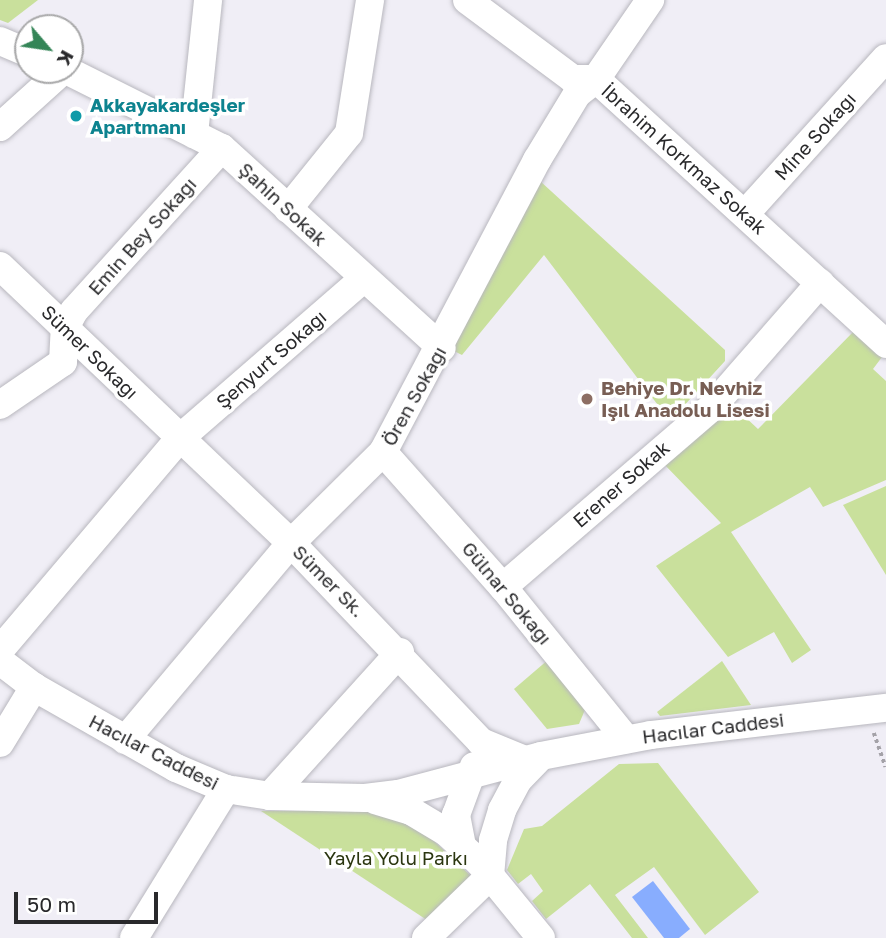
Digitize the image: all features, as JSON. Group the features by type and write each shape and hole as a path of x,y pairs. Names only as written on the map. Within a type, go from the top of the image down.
{"street":[{"path":"194,134 208,0"},
{"path":"288,209 349,133 370,0"},
{"name":"İbrahim Korkmaz Sokak","path":"467,0 573,79 596,79 886,344"},
{"name":"Ören Sokağı","path":"125,740 291,543 383,452 442,348 537,160 577,94 596,79 650,0"},
{"name":"Mine Sokağı","path":"745,214 886,58"},
{"name":"Şahin Sokak","path":"84,79 222,148 442,348"},
{"path":"0,127 49,84"},
{"name":"Emin Bey Sokağı","path":"65,328 101,280 222,148"},
{"name":"Sümer Sokağı","path":"0,266 65,328 75,355 179,439"},
{"name":"Şenyurt Sokağı","path":"0,650 179,439 363,279"},
{"name":"Erener Sokak","path":"503,587 711,408 820,284"},
{"path":"0,405 75,355"},
{"name":"Sümer Sk.","path":"179,439 291,543 400,652 471,731 491,749 533,758"},
{"name":"Gülnar Sokağı","path":"383,452 503,587 626,739"},
{"path":"270,796 400,652"},
{"name":"Hacılar Caddesi","path":"0,661 34,687 125,740 226,789 270,796 365,798 457,782 533,758 626,739 877,709"},
{"path":"0,743 34,687"},
{"path":"462,846 456,815 457,782 476,758 471,731"},
{"path":"493,840 508,798 533,758"},
{"path":"426,938 491,876 493,840 486,803 457,782"},
{"path":"134,938 226,789"},
{"path":"365,798 422,816 462,846 491,876 541,938"}],"path":[{"path":"877,709 886,766"}],"green space":[{"path":"0,0 38,0 20,14 14,14 14,18 8,23 0,20"},
{"path":"540,181 725,350 725,361 670,421 544,255 462,355 452,350"},
{"path":"854,331 882,357 873,369 886,381 886,480 823,507 810,487 731,532 811,650 792,663 774,632 728,657 656,566 721,523 662,462 727,400 758,429"},
{"path":"886,486 886,575 843,505"},
{"path":"549,659 587,705 579,724 547,729 514,689"},
{"path":"722,661 751,705 660,716 657,712"},
{"path":"658,763 759,892 705,935 654,867 615,895 648,938 632,938 590,884 546,919 532,901 543,891 531,874 518,884 507,870 524,829 542,826 619,764"},
{"name":"Yayla Yolu Parkı","path":"360,810 389,814 434,841 471,876 433,924 261,811"}],"water":[{"path":"653,881 690,929 679,938 664,938 632,897"}],"place":[{"name":"Akkayakardeşler Apartmanı","path":"76,116"},
{"name":"Behiye Dr. Nevhiz Işıl Anadolu Lisesi","path":"587,399"}]}
